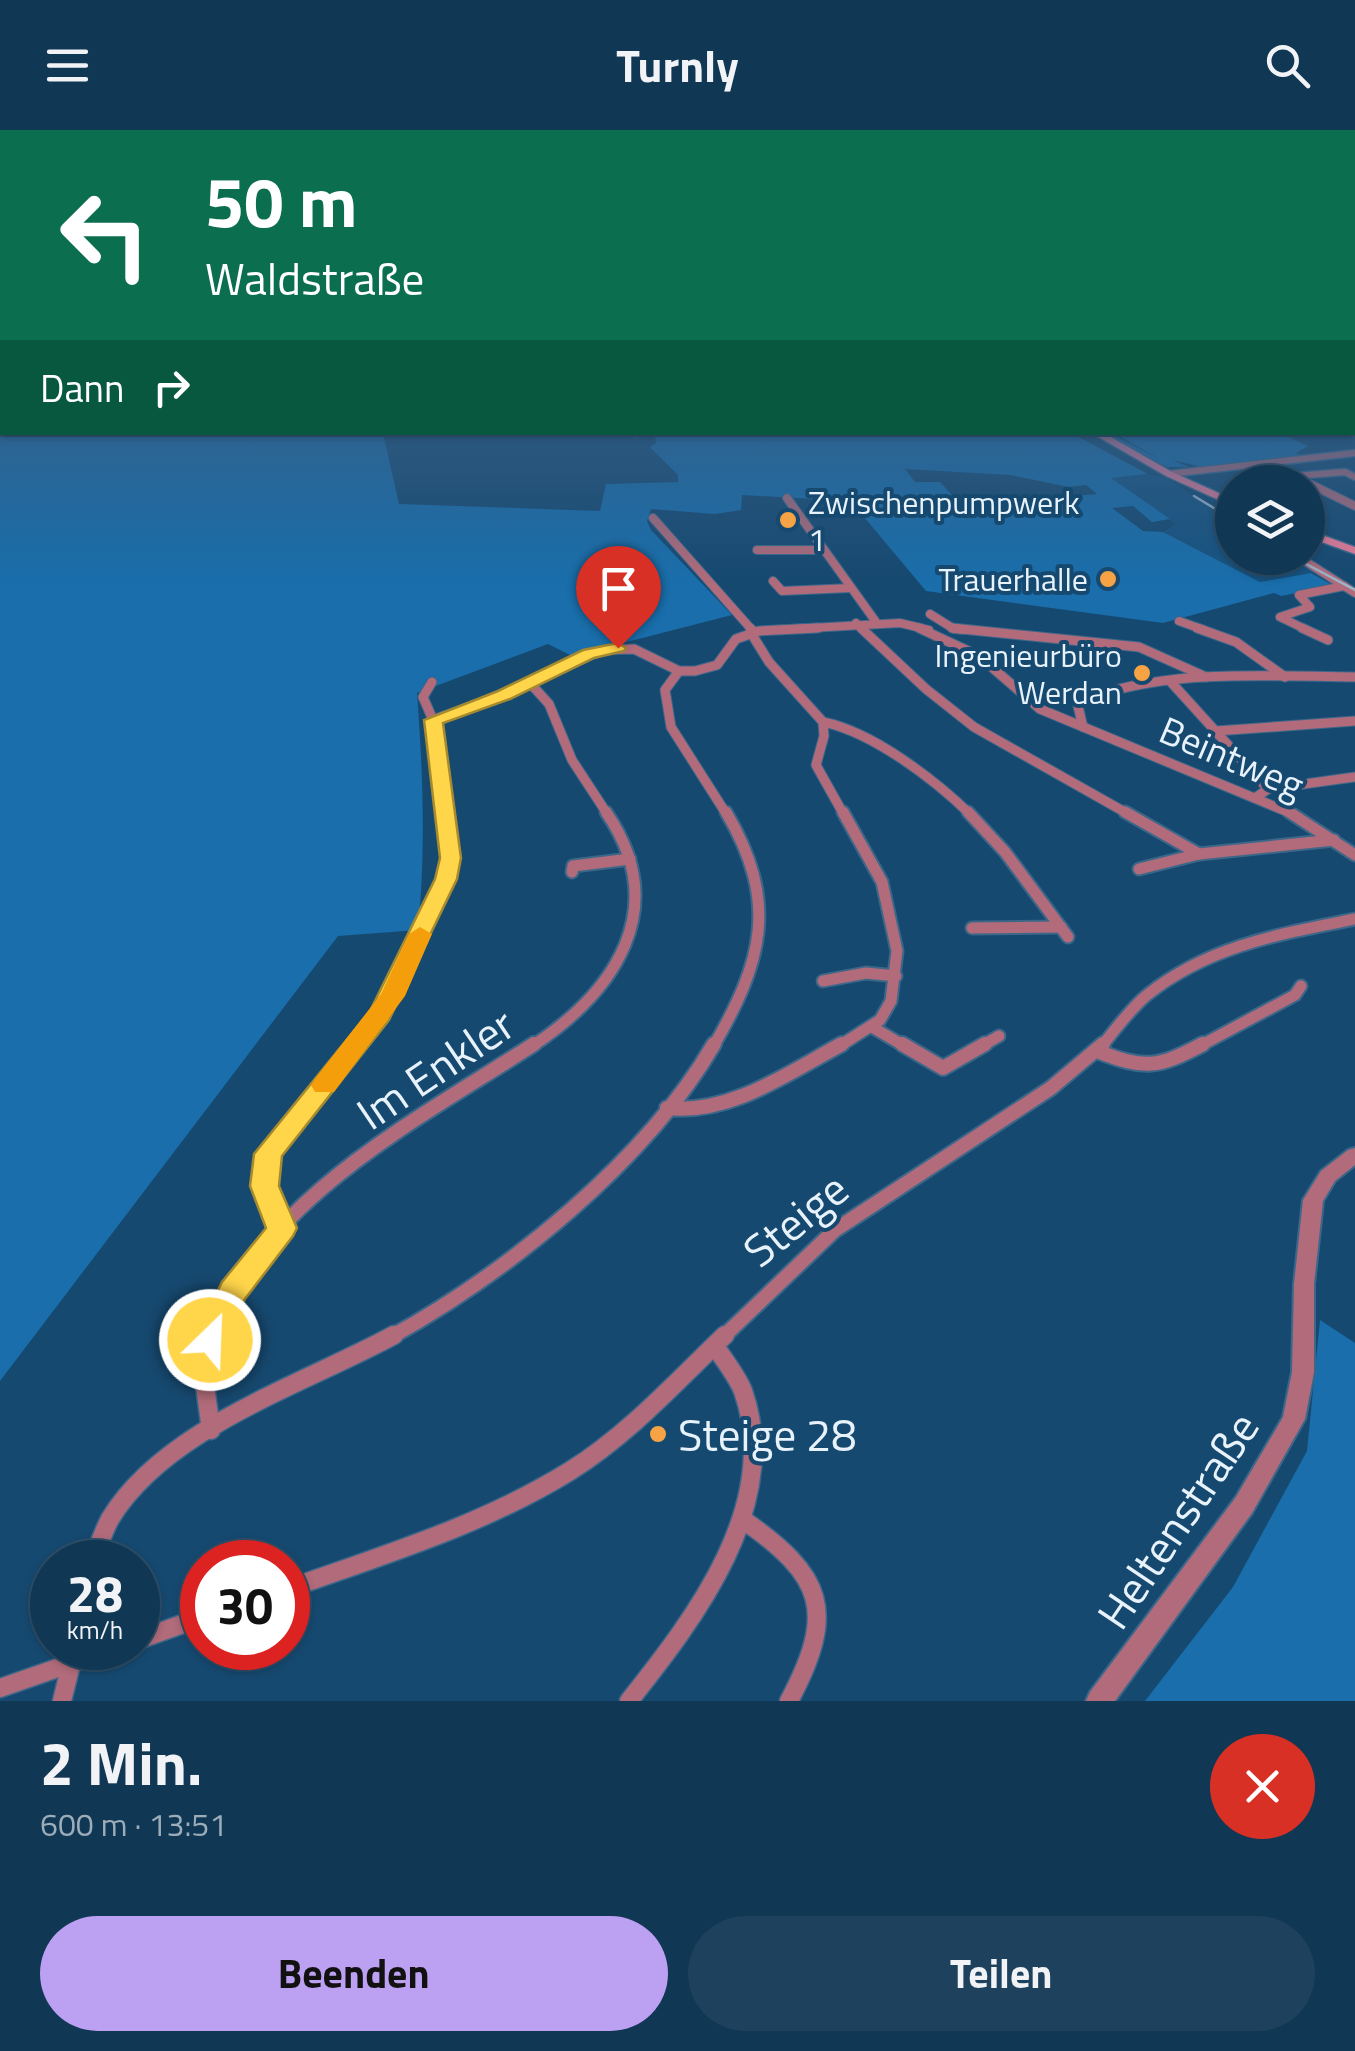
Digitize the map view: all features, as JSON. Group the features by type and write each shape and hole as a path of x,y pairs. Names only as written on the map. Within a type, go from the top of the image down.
{"main road":[{"path":"1103,437 1215,495"},
{"path":"1325,540 1355,551"}],"street":[{"path":"1168,474 1355,453"},
{"path":"1189,471 1187,477 1195,486"},
{"path":"1325,474 1355,474"},
{"path":"1325,492 1355,506"},
{"path":"788,498 821,550 876,622"},
{"path":"653,518 752,632 769,662 823,722 842,727 881,748 958,800 1004,848 1064,932 1027,931 1000,924 972,928"},
{"path":"757,550 821,550"},
{"path":"1325,574 1355,592"},
{"path":"773,580 784,592 851,588"},
{"path":"1328,640 1280,617 1310,607 1298,595 1344,586"},
{"path":"930,614 954,629 1144,648 1206,677"},
{"path":"1179,621 1236,642 1285,677"},
{"name":"Beintweg","path":"752,632 876,622 916,626 989,662 1032,704 1298,816 1355,855"},
{"path":"856,623 926,689 974,727 1199,854"},
{"path":"433,720 530,683 582,656 613,648 639,651 679,671 700,671 717,665 736,639 752,632"},
{"path":"101,1540 107,1524 160,1462 211,1430 360,1355 461,1293 554,1222 668,1108 712,1049 749,979 762,914 760,885 752,860 669,725 665,690 679,671"},
{"path":"1083,727 1076,705 1080,701 1129,685 1206,677 1355,677"},
{"path":"1170,680 1268,789"},
{"path":"282,1228 264,1186 268,1154 386,1005 449,871 433,720 423,697 432,682"},
{"name":"Im Enkler","path":"211,1430 203,1382 214,1330 240,1281 282,1228 381,1143 550,1033 594,998 620,962 635,906 630,858 573,762 548,702 530,683"},
{"path":"1216,731 1355,721"},
{"path":"668,1108 693,1111 744,1096 872,1026 887,1011 896,976 894,926 882,882 816,765 824,736 823,722"},
{"path":"1256,798 1268,789 1355,777"},
{"path":"1138,868 1199,854 1335,840"},
{"path":"571,866 630,858"},
{"name":"Steige","path":"310,1580 458,1528 535,1492 623,1432 715,1346 763,1294 835,1230 1050,1088 1097,1051 1146,996 1211,955 1279,931 1355,918"},
{"path":"823,981 866,973 896,976"},
{"path":"1097,1051 1134,1066 1166,1064 1295,995 1301,986"},
{"path":"872,1026 944,1068 999,1036"},
{"name":"Heltenstraße","path":"1099,1701 1244,1504 1294,1419 1302,1372 1304,1284 1313,1200 1328,1176 1355,1154"},
{"path":"630,1701 708,1591 742,1519 752,1464 750,1426 738,1379 715,1346"},
{"path":"742,1519 790,1555 808,1576 818,1600 820,1624 815,1650 789,1701"},
{"path":"0,1688 40,1670"},
{"path":"62,1701 69,1670"}],"shaded area":[{"path":"0,437 384,437 399,504 600,511 606,484 678,482 678,475 650,447 656,443 655,437 1079,437 1148,474 1111,478 1170,519 1152,522 1133,506 1112,508 1143,531 1163,532 1215,559 1215,575 1246,575 1260,582 1315,575 1334,586 1281,596 1274,593 1163,623 926,591 864,517 814,499 742,495 741,510 715,514 651,509 647,521 651,530 732,615 572,656 548,644 417,693 423,812 418,930 338,936 0,1381","holes":["905,469 1010,475 1069,487 1086,485 1097,494 961,505 940,482 915,482"]},
{"path":"1109,437 1117,437 1163,461 1122,437 1289,437 1308,446 1296,453 1301,456 1202,467 1172,460 1189,467 1167,467"},
{"path":"1148,474 1167,478 1215,511 1215,559 1163,532 1176,524 1109,478"},
{"path":"1246,575 1298,575 1260,582"},
{"path":"1320,1320 1355,1343 1355,1701 1145,1701 1233,1587 1307,1451"}],"tram line":[{"path":"1194,496 1215,509"},
{"path":"1325,574 1355,590"}],"slow traffic":[{"path":"324,1085 392,996 420,934"}],"place":[{"name":"Zwischenpumpwerk 1","path":"788,520"},
{"name":"Trauerhalle","path":"1108,579"},
{"name":"Ingenieurbüro Werdan","path":"1142,673"},
{"name":"Steige 28","path":"658,1434"}],"route":[{"path":"210,1340 233,1291 282,1228 264,1186 268,1154 392,996 446,879 450,858 433,720 504,695 589,654 618,648"}]}
